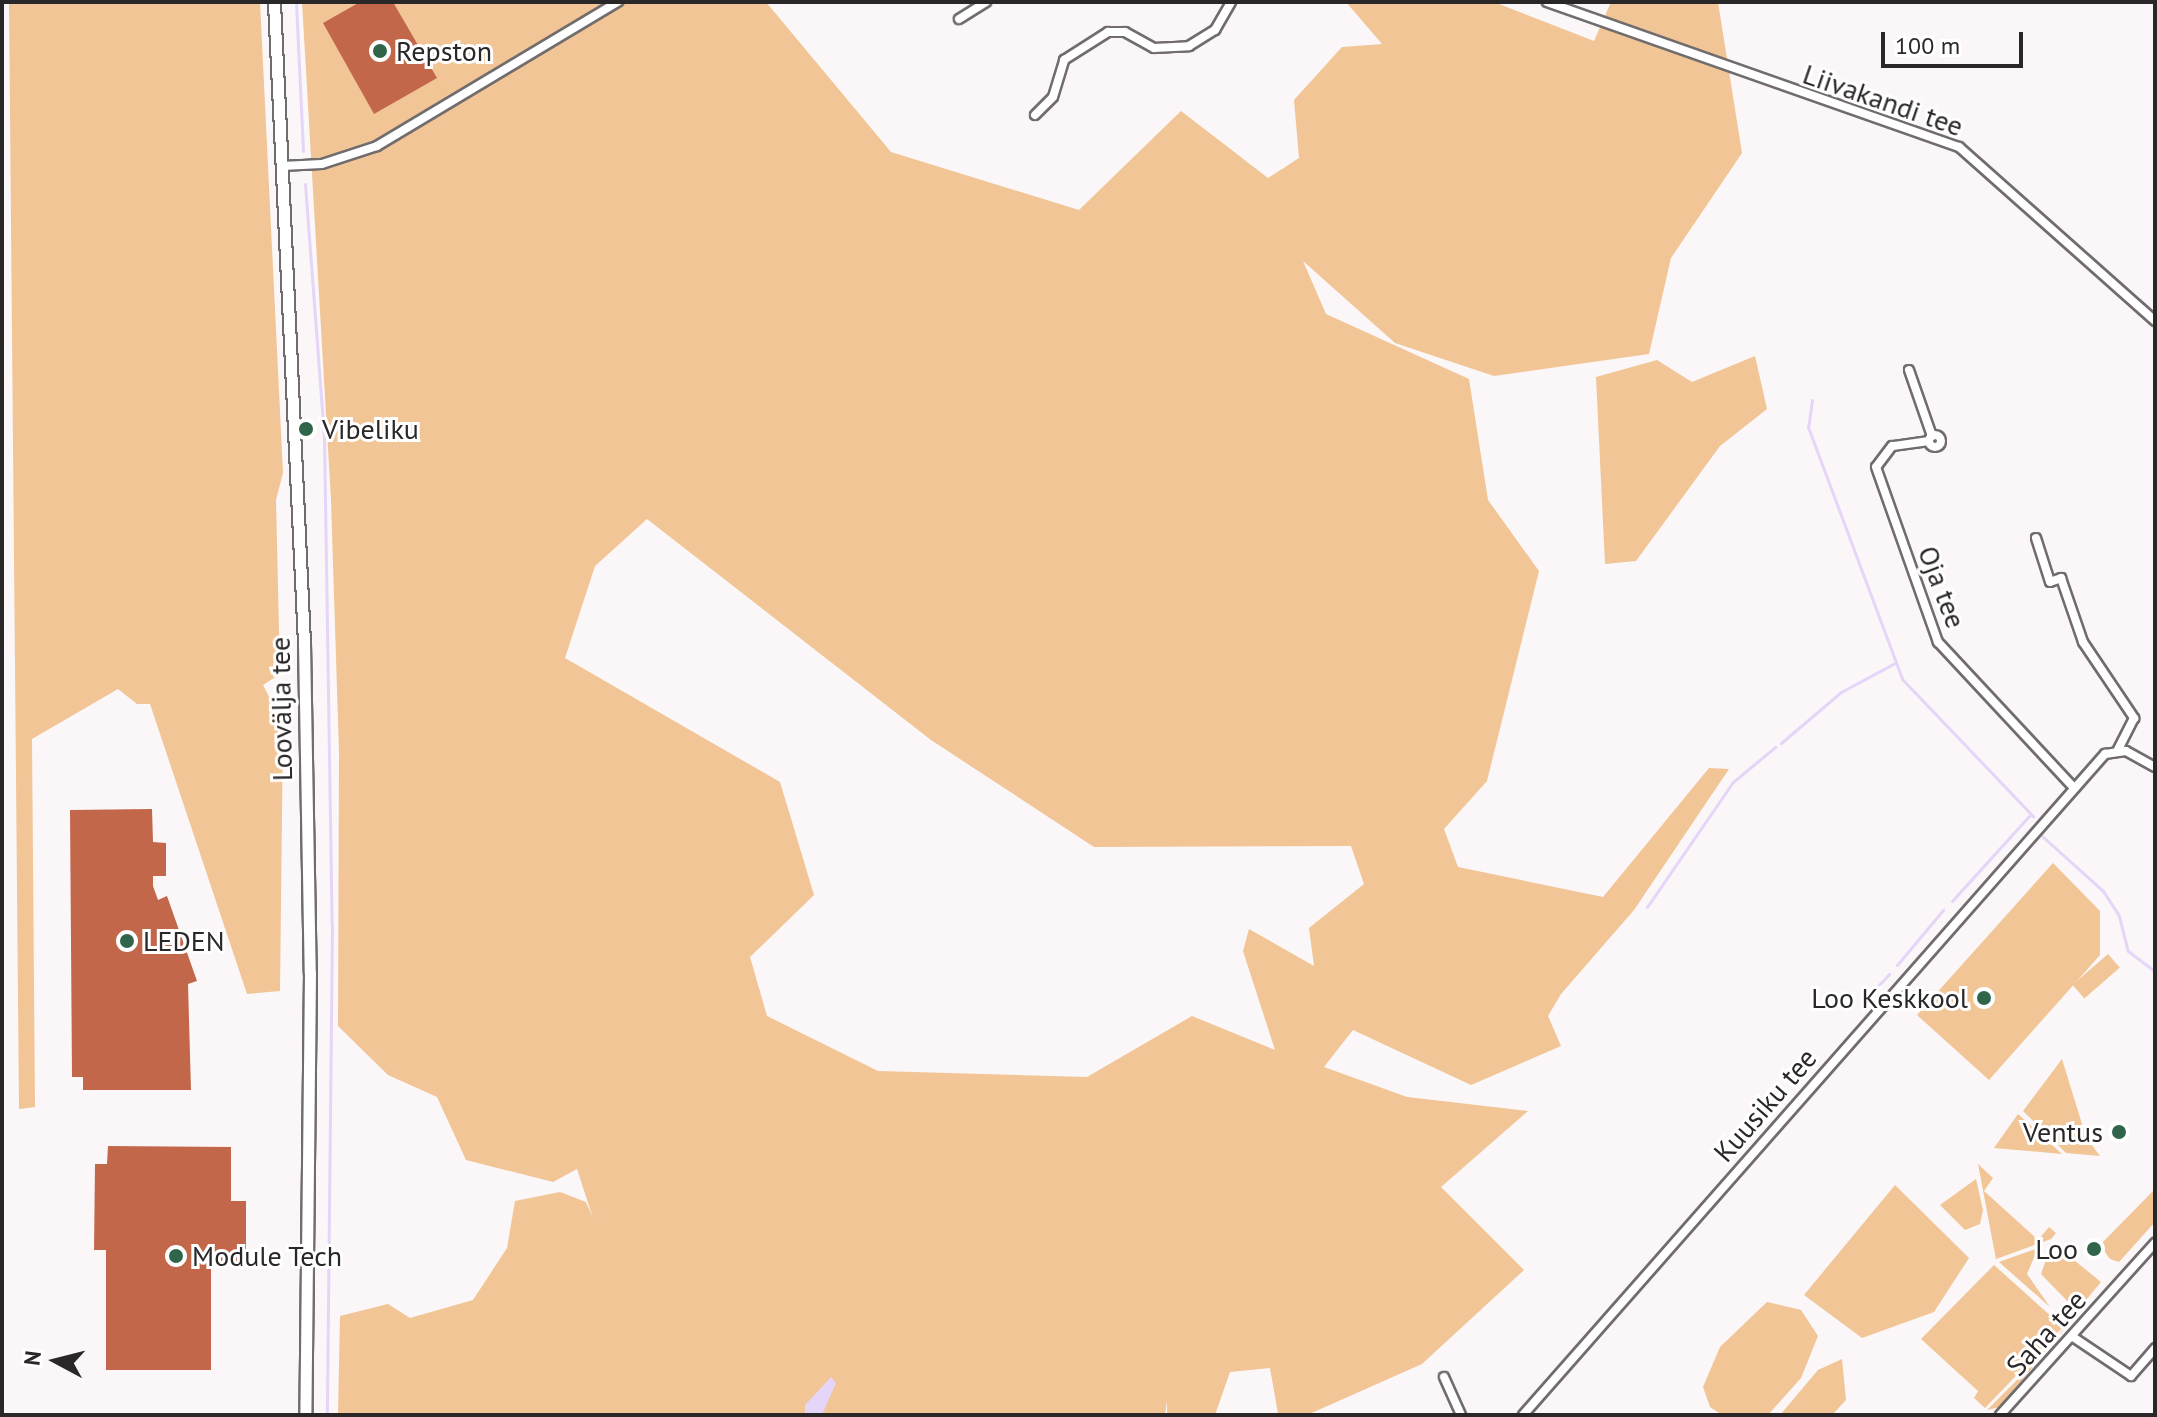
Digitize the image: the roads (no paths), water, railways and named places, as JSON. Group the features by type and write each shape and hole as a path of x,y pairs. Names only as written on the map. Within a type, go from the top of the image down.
{"street":[{"name":"Loovälja tee","path":"274,2 304,643 310,973 305,1415"},
{"path":"282,166 364,152 618,2"},
{"path":"959,19 986,2"},
{"path":"1035,115 1053,97 1064,60 1108,32 1125,32 1154,48 1189,46 1215,30 1231,2"},
{"name":"Liivakandi tee","path":"1547,2 1959,147 2155,321"},
{"name":"Oja tee","path":"1909,370 1930,438 1892,446 1876,467 1938,642 2074,788"},
{"path":"2036,538 2050,582 2061,578 2083,642 2134,718 2118,750 2155,767"},
{"name":"Kuusiku tee","path":"1523,1415 2074,788 2105,754 2118,750"},
{"name":"Saha tee","path":"2000,1415 2155,1243"},
{"path":"2073,1337 2131,1376 2155,1348"},
{"path":"1444,1377 1461,1415"}],"waterway":[{"path":"296,2 303,151"},
{"path":"305,184 324,437 332,925 327,1415"},
{"path":"1812,400 1808,427 1902,679 2033,816"},
{"path":"1781,743 1841,692 1895,663"},
{"path":"1647,907 1733,782 1775,747"},
{"path":"1952,901 2030,815"},
{"path":"2042,836 2103,891 2119,916 2128,951 2155,971"},
{"path":"1897,965 1943,910"},
{"path":"1877,987 1889,974"}],"place":[{"name":"Repston","path":"380,51"},
{"name":"Vibeliku","path":"306,429"},
{"name":"LEDEN","path":"127,941"},
{"name":"Loo Keskkool","path":"1984,998"},
{"name":"Ventus","path":"2119,1132"},
{"name":"Loo","path":"2094,1249"},
{"name":"Module Tech","path":"176,1256"}]}
